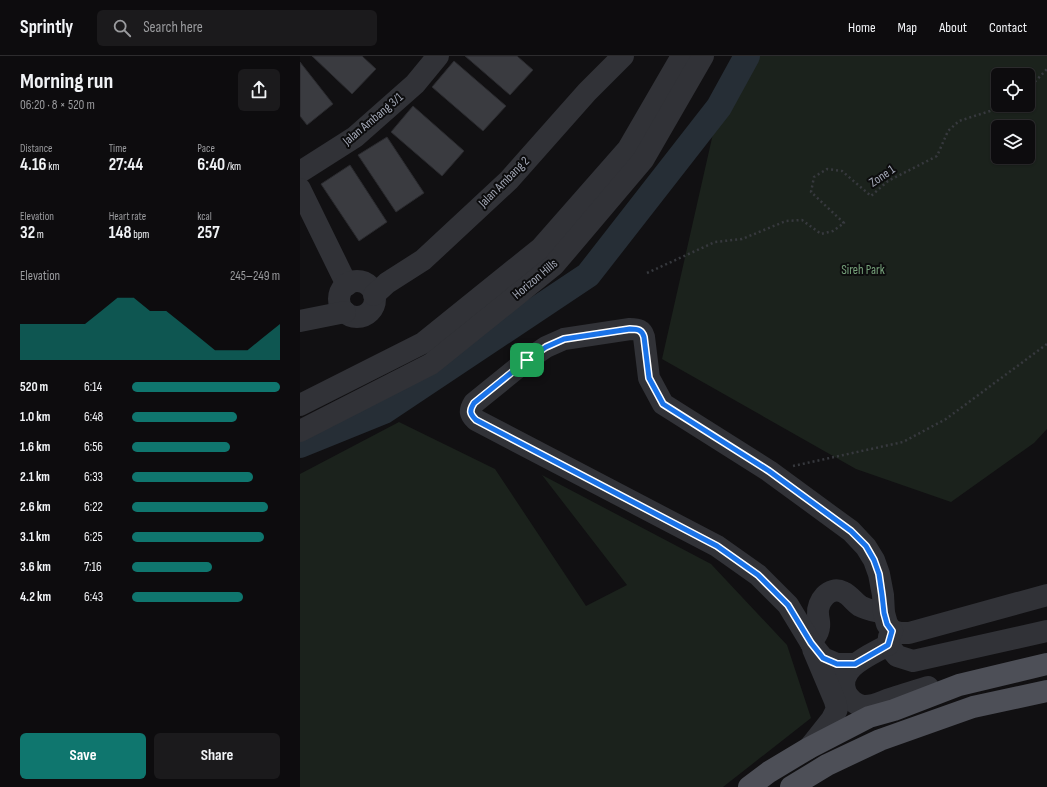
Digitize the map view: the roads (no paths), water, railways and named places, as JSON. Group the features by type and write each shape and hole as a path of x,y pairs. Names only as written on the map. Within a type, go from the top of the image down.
{"main road":[{"path":"749,787 768,772 809,748 869,717 894,710 959,685 1047,664"},
{"path":"791,787 827,765 880,740 973,707 1047,691"}],"street":[{"name":"Jalan Ambang 3/1","path":"300,172 355,137 415,84 438,56"},
{"name":"Jalan Ambang 2","path":"374,295 387,283 423,260 509,180 586,92 623,56"},
{"name":"Horizon Hills","path":"300,405 423,343 541,248 628,149 682,56"},
{"name":"Horizon Hills","path":"300,431 431,364 554,265 643,160 703,56"},
{"path":"300,189 347,285"},
{"path":"358,281 363,282 372,290 375,301 370,311 366,315 355,317 350,315 345,312 339,304 340,293 347,285 358,281"},
{"path":"300,321 345,312"},
{"path":"855,664 837,664 823,658 811,643 788,605 758,575 717,546 476,420 471,415 471,409 474,403 527,360 546,347 564,339 638,329 643,332 649,378 663,404 769,471 851,531 866,546 874,560 879,574 888,630 897,656 913,661 1047,631"},
{"path":"811,643 817,634 819,627 818,613 822,600 827,593 834,590 843,592 859,605 867,609 888,630 900,633 909,633 1047,596"},
{"path":"888,630 855,664 844,679 844,687 847,695 851,700 862,706 872,705 974,672 1004,674"},
{"path":"809,748 832,719 837,709 836,701 811,643"}],"waterway":[{"path":"300,445 384,411 588,275 719,107 747,56"}],"park label":[{"name":"Sireh Park","path":"863,270"}]}
